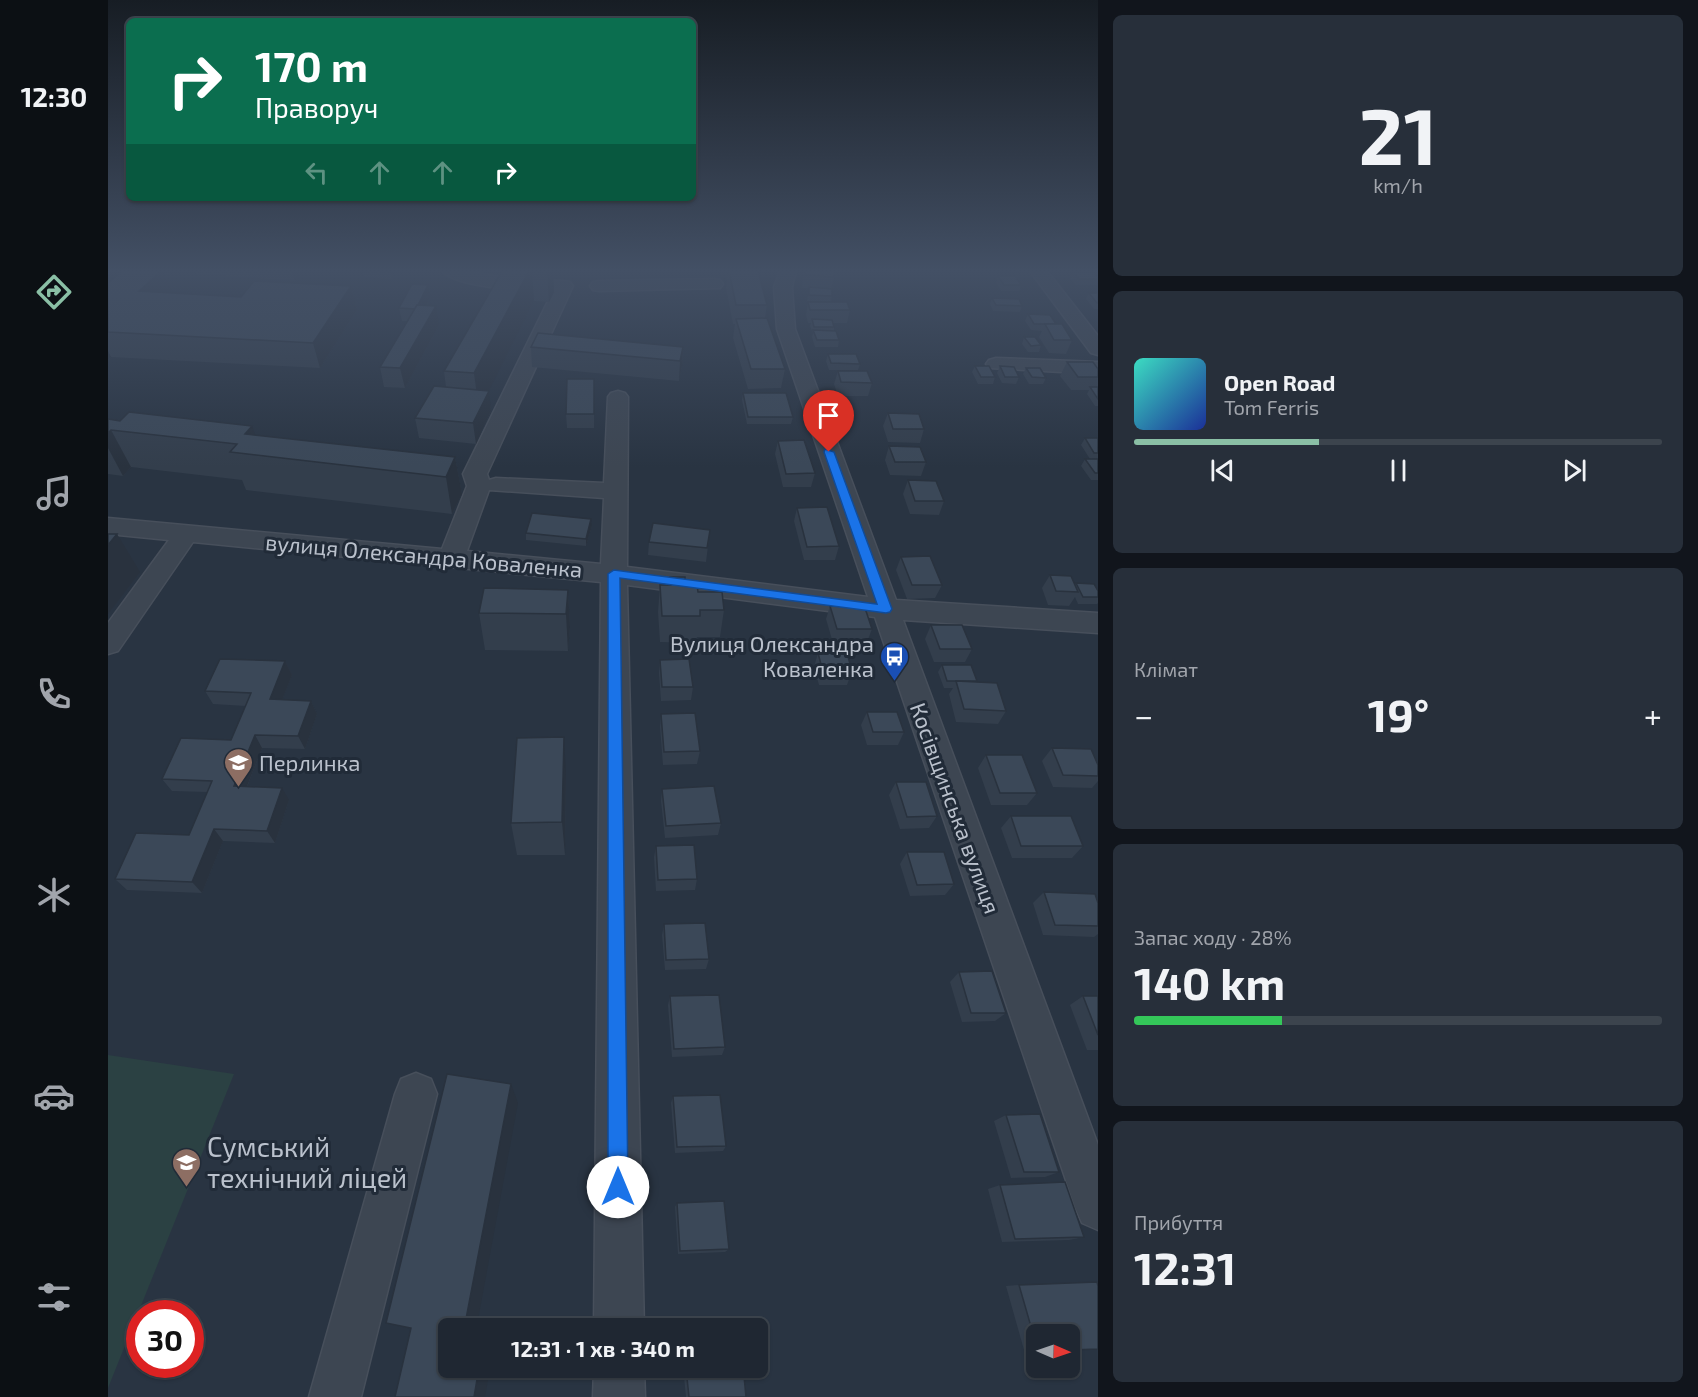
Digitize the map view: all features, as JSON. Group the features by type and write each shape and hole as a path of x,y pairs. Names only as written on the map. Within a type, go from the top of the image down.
{"street":[{"path":"452,557 479,486 475,474 540,336"},
{"name":"Косівщинська вулиця","path":"789,336 1098,1207"},
{"path":"1088,336 1098,349"},
{"path":"996,364 1098,368"},
{"path":"618,397 614,574 619,1318"},
{"path":"452,472 475,474"},
{"path":"496,485 616,491"},
{"name":"вулиця Олександра Коваленка","path":"108,526 614,574 886,609 1098,623"},
{"path":"108,644 187,533"},
{"path":"335,1397 416,1094"},
{"path":"619,1378 619,1397"}],"green space":[{"path":"108,1055 234,1074 143,1300 126,1300 126,1343 108,1388"}],"building":[{"path":"186,336 318,336 313,343"},
{"path":"398,336 418,336 400,368 380,367"},
{"path":"464,336 494,336 474,373 444,371"},
{"path":"536,336 571,336 683,347 680,361 531,347"},
{"path":"741,336 773,336 785,369 751,369"},
{"path":"815,336 838,336 839,340 817,340"},
{"path":"1052,336 1070,336 1072,340 1054,340"},
{"path":"1024,337 1035,337 1041,345 1031,346"},
{"path":"828,354 856,354 860,364 831,363"},
{"path":"1067,362 1093,362 1098,369 1098,377 1078,377"},
{"path":"975,366 989,366 995,377 981,377"},
{"path":"1000,366 1014,367 1019,377 1005,377"},
{"path":"1026,368 1040,368 1046,378 1032,377"},
{"path":"838,371 867,371 872,383 841,382"},
{"path":"567,379 594,379 594,414 566,414"},
{"path":"434,386 489,391 473,423 415,418"},
{"path":"1090,387 1098,387 1098,399"},
{"path":"743,393 786,393 793,417 748,417"},
{"path":"129,412 252,426 245,434 455,457 446,477 230,452 237,444 111,430 108,433 108,419 120,421"},
{"path":"888,413 919,414 924,429 893,429"},
{"path":"1085,438 1098,438 1098,453 1094,453"},
{"path":"804,440 815,473 786,474 778,441"},
{"path":"889,446 920,447 926,462 895,462"},
{"path":"1085,459 1098,459 1098,473 1095,473"},
{"path":"908,480 936,481 944,501 915,501"},
{"path":"827,507 839,546 807,547 797,508"},
{"path":"532,513 591,519 586,539 526,533"},
{"path":"653,523 710,530 707,548 649,542"},
{"path":"108,534 117,534 108,545"},
{"path":"930,556 942,585 912,585 901,557"},
{"path":"1050,575 1071,576 1078,592 1056,591"},
{"path":"670,577 685,577 685,585 697,585 698,592 722,592 724,610 700,610 700,616 662,616 660,585 671,585"},
{"path":"1076,583 1094,584 1098,597 1083,597"},
{"path":"484,588 568,590 566,614 479,613"},
{"path":"864,605 872,629 837,629 830,606"},
{"path":"931,625 962,625 972,649 940,649"},
{"path":"818,653 847,653 852,671 823,672"},
{"path":"220,659 285,661 270,699 311,701 298,736 255,735 234,786 282,788 267,831 214,829 192,882 115,879 136,833 189,835 212,781 162,779 181,738 231,740 251,693 205,691"},
{"path":"689,659 693,687 662,687 660,660"},
{"path":"942,665 971,665 977,681 947,681"},
{"path":"956,681 997,683 1006,711 964,709"},
{"path":"867,712 897,712 904,732 873,732"},
{"path":"695,713 700,751 664,752 661,714"},
{"path":"564,737 562,822 511,823 517,738"},
{"path":"1052,748 1091,749 1098,765 1098,776 1063,775"},
{"path":"986,755 1022,755 1037,793 1000,793"},
{"path":"896,782 926,782 937,816 907,817"},
{"path":"714,786 721,823 666,826 662,789"},
{"path":"1011,816 1071,816 1083,846 1021,846"},
{"path":"694,845 697,879 658,880 656,846"},
{"path":"907,852 944,852 954,884 917,885"},
{"path":"1044,892 1095,894 1098,903 1098,926 1055,925"},
{"path":"705,923 709,959 666,960 664,924"},
{"path":"992,971 1006,1013 971,1013 959,972"},
{"path":"719,995 725,1047 674,1049 670,996"},
{"path":"1083,996 1098,996 1098,1035"},
{"path":"447,1074 511,1084 466,1318 438,1318 438,1378 477,1378 474,1397 395,1397 411,1328 386,1323"},
{"path":"720,1095 726,1146 677,1147 673,1096"},
{"path":"1040,1114 1059,1172 1024,1172 1006,1115"},
{"path":"1065,1182 1084,1237 1015,1239 1000,1185"},
{"path":"724,1201 729,1249 680,1251 677,1203"},
{"path":"1097,1282 1098,1349 1080,1350 1080,1324 1030,1324 1019,1285"},
{"path":"687,1378 744,1378 746,1397 689,1397"}],"place":[{"name":"Вулиця Олександра Коваленка","path":"895,682"},
{"name":"Перлинка","path":"238,788"},
{"name":"Сумський технічний ліцей","path":"186,1188"}],"route":[{"path":"618,1187 614,574 886,609 829,452"}]}
